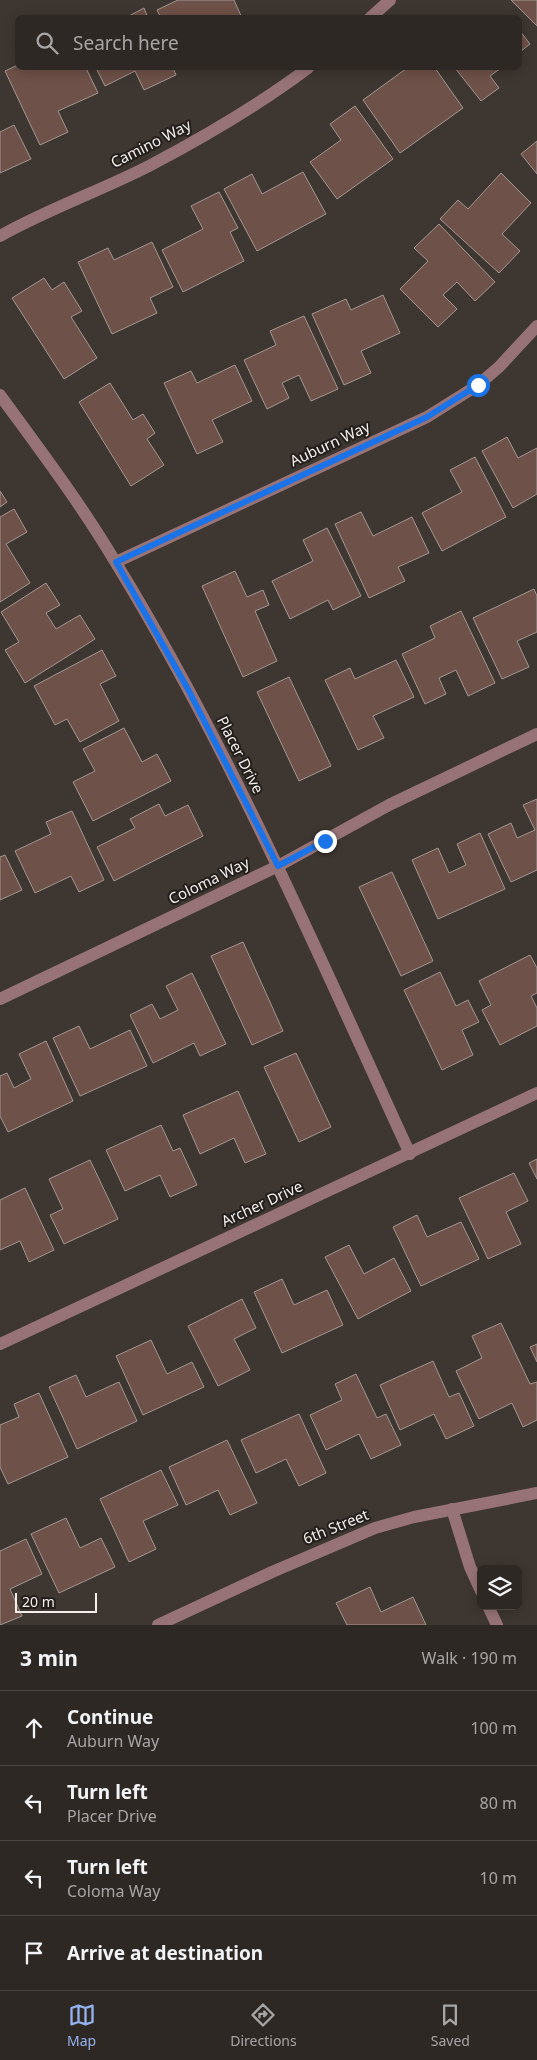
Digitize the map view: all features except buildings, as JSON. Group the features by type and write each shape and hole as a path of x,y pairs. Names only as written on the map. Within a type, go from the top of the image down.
{"street":[{"path":"373,15 390,0"},
{"name":"Camino Way","path":"0,236 180,149 246,110 305,70"},
{"name":"Auburn Way","path":"116,562 427,417 478,385 499,368 537,326"},
{"name":"Placer Drive","path":"0,395 82,509 116,562 189,691 278,866 410,1154"},
{"name":"Coloma Way","path":"0,999 278,866 389,806 537,734"},
{"name":"Archer Drive","path":"0,1344 537,1093"},
{"name":"6th Street","path":"158,1625 335,1544 375,1528 414,1516 537,1494"},
{"path":"452,1509 470,1567 477,1582"},
{"path":"490,1610 496,1625"}],"route":[{"path":"325,841 278,866 189,691 116,562 427,417 478,385"}]}
